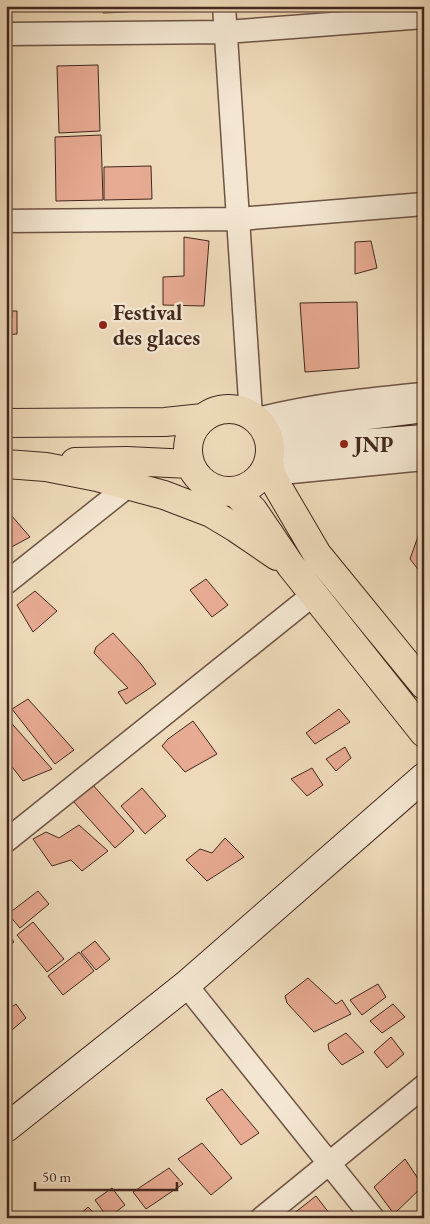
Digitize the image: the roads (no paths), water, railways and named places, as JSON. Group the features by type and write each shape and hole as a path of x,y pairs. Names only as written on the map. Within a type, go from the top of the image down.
{"main road":[{"path":"424,686 317,554 264,441 242,411 226,410 212,413 203,418 189,438 190,464 196,475 205,484 217,490 236,493 253,510 291,566 424,733"},
{"path":"6,423 165,422 203,418"},
{"path":"229,492 247,488 264,473 264,441"},
{"path":"6,463 127,461 190,464"},
{"path":"6,463 46,467 97,477 164,495 211,513 291,566"}],"street":[{"path":"224,6 239,219 264,441"},
{"path":"6,34 226,32 424,17"},
{"path":"6,221 239,219 424,204"},
{"path":"264,441 298,409 340,402 424,394"},
{"path":"264,441 424,408"},
{"path":"264,441 424,439"},
{"path":"264,441 424,459"},
{"path":"6,583 128,486"},
{"path":"6,841 314,594"},
{"path":"6,1128 186,985 424,777"},
{"path":"186,985 373,1218"},
{"path":"262,1218 424,1086"}],"place":[{"name":"Festival des glaces","path":"103,325"},
{"name":"JNP","path":"344,444"}]}
